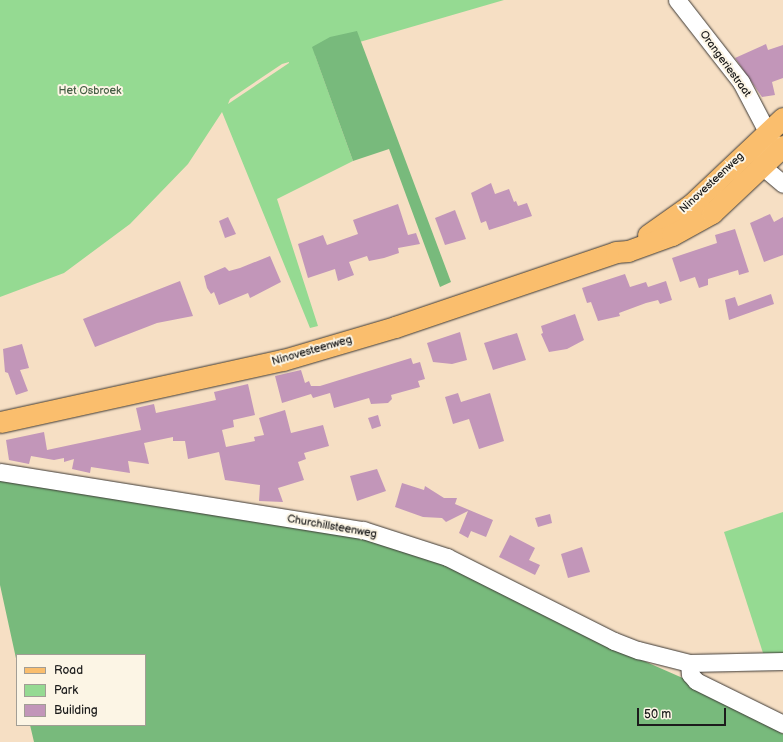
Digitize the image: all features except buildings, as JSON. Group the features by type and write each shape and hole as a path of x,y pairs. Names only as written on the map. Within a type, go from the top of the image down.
{"main road":[{"name":"Ninovesteenweg","path":"0,422 283,360 395,327 616,252 654,231 692,204 783,118"},
{"name":"Ninovesteenweg","path":"616,252 628,251 690,227 712,213 781,152"}],"street":[{"name":"Orangeriestraat","path":"677,0 741,82 756,107 767,132 781,152"},
{"path":"767,132 763,167 783,184"},
{"name":"Churchillsteenweg","path":"0,472 363,530 447,557 614,641 664,658 689,663 783,661"},
{"path":"689,663 690,674 696,681 783,724"}],"green space":[{"name":"Het Osbroek","path":"0,0 504,0 315,55 353,161 277,199 318,326 310,328 222,112 188,164 130,224 64,273 0,297","holes":["289,63 228,104 230,99 282,64"]},
{"path":"357,31 451,282 440,287 389,149 353,161 312,47 330,37"},
{"path":"0,477 361,535 445,562 610,646 694,683 783,734 783,742 34,742 30,726 146,726 146,654 16,654 16,658 0,585"},
{"path":"783,512 783,653 763,653 724,532"}]}
